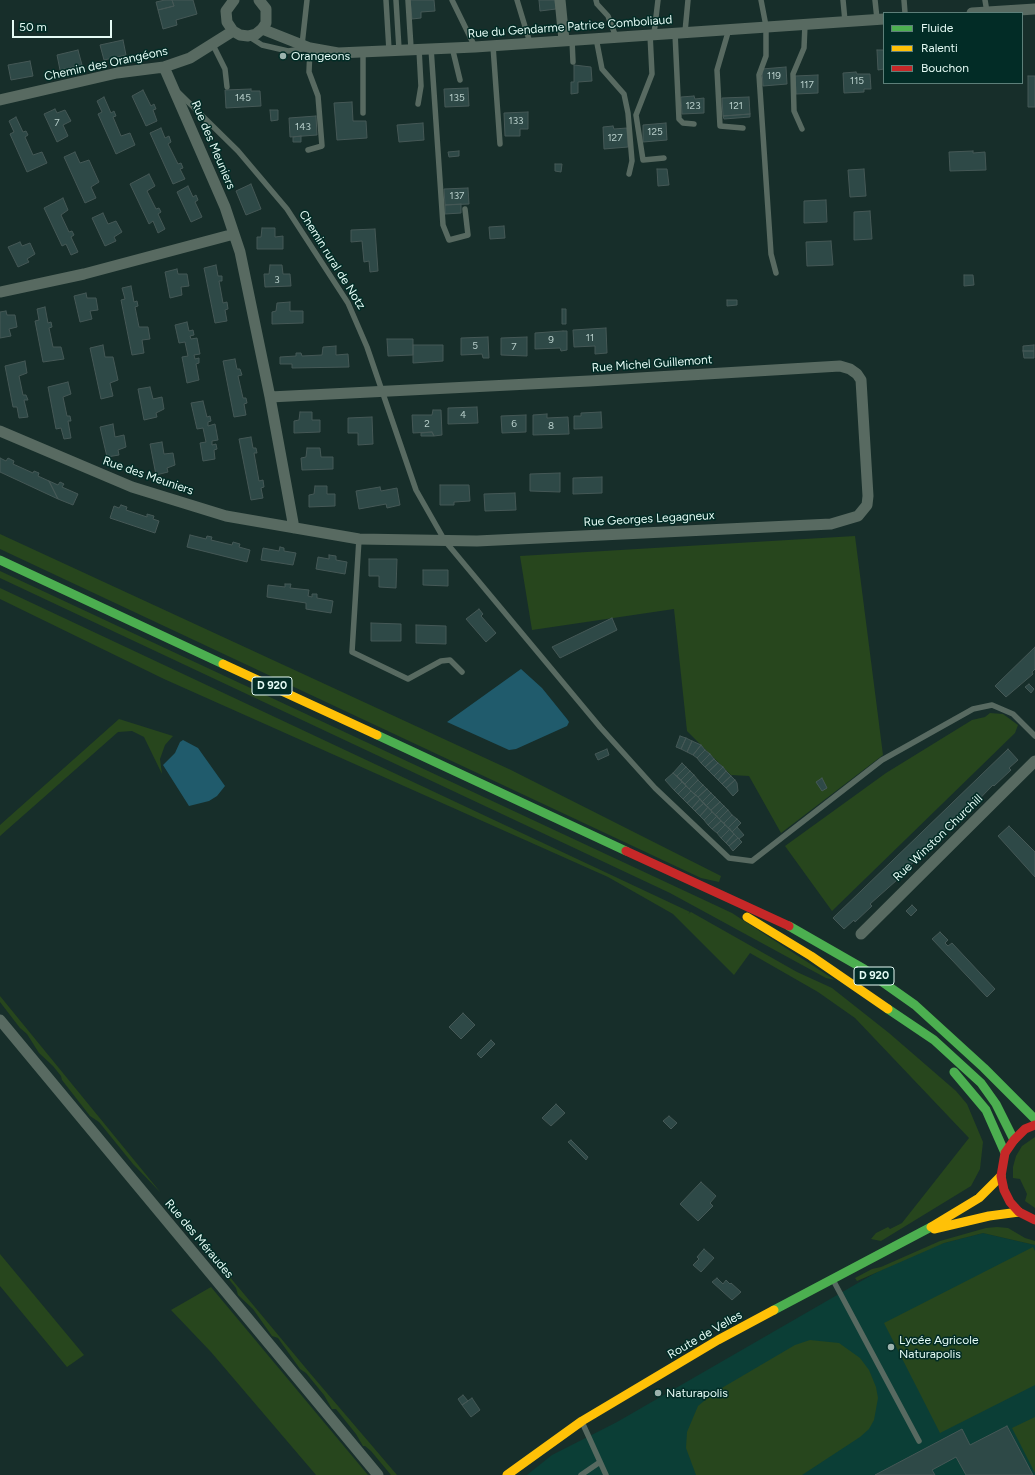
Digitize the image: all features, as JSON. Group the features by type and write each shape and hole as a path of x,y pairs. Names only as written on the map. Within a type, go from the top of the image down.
{"main road":[{"name":"D 920","path":"0,560 681,878 790,927 864,969 915,1005 984,1068 1035,1119"},
{"name":"D 920","path":"681,878 799,948 934,1040 981,1083 996,1104 1014,1140"},
{"name":"D 920","path":"869,995 950,1068 972,1092 986,1110 1005,1153"},
{"path":"1035,1125 1025,1129 1014,1140 1005,1153 1001,1176 1004,1190 1010,1202 1019,1212 1035,1220"},
{"name":"Route de Velles","path":"507,1475 582,1422 718,1340 832,1278 923,1232 979,1198 1001,1176"},
{"name":"Route de Velles","path":"923,1232 989,1216 1019,1212"}],"street":[{"path":"232,1 226,11 227,22 233,31 240,35 248,36 256,34 262,29 267,16 266,9 259,0"},
{"path":"560,0 568,40"},
{"path":"987,12 1035,9"},
{"name":"Rue du Gendarme Patrice Comboliaud","path":"262,29 306,46 338,53 431,47 475,47 805,23 881,19"},
{"name":"Chemin des Orangéons","path":"0,100 117,73 164,67 190,58 213,45 233,31"},
{"name":"Rue des Meuniers","path":"164,67 176,90 225,207 240,252 270,397 294,528"},
{"path":"0,292 84,274 234,234"},
{"name":"Rue Michel Guillemont","path":"382,391 589,381 840,366 850,369 858,374 861,380 865,437"},
{"path":"270,397 382,391"},
{"name":"Rue des Meuniers","path":"0,431 132,487 226,516 359,539"},
{"name":"Rue Georges Legagneux","path":"359,539 445,541 831,524 858,516 867,505 868,496 865,437"},
{"name":"Rue Winston Churchill","path":"860,934 1035,761"},
{"name":"Rue des Méraudes","path":"0,1020 378,1475"}],"lane":[{"path":"308,0 306,46 309,72 318,96 322,146 308,150"},
{"path":"386,0 394,50"},
{"path":"394,50 396,0"},
{"path":"408,0 421,86 418,104"},
{"path":"452,0 475,47"},
{"path":"518,0 530,43"},
{"path":"596,0 597,4 608,16 616,37"},
{"path":"658,0 652,34 652,74 636,115 643,160 664,158"},
{"path":"688,0 680,32 679,119 683,123 694,124"},
{"path":"761,0 766,26 766,56 759,75 771,254 776,273"},
{"path":"842,0 845,21"},
{"path":"874,0 881,19"},
{"path":"904,0 905,12"},
{"path":"985,0 987,12"},
{"path":"802,129 794,110 793,74 804,48 805,23"},
{"path":"729,29 717,70 720,126 743,128"},
{"path":"248,36 262,45 288,51 306,46"},
{"path":"596,38 602,69 624,94 627,106 632,161 629,174"},
{"path":"568,40 573,62"},
{"path":"213,45 225,69 227,87"},
{"path":"493,45 500,144"},
{"path":"431,47 443,225 448,240 468,235 465,209"},
{"path":"452,47 460,80"},
{"path":"363,52 363,113"},
{"name":"Chemin rural de Notz","path":"176,90 238,151 287,209 348,303 367,347 416,490 445,541 600,727 655,788 729,858 752,861 882,760 973,709 992,705 1013,714 1035,736"},
{"path":"359,539 352,652 408,679 445,660 450,660 462,672"},
{"path":"832,1278 919,1441"},
{"path":"582,1422 606,1475"},
{"path":"581,1475 600,1462"}],"shaded area":[{"path":"0,534 511,770 721,876 719,882 701,878 0,549"},
{"path":"855,536 883,755 781,833 749,776 731,775 687,731 674,609 532,630 520,556"},
{"path":"0,571 732,913 835,980 826,978 670,893 0,578"},
{"path":"0,588 690,912 688,914 691,912 797,972 832,988 889,1033 956,1091 967,1104 983,1142 980,1169 971,1186 881,1241 871,1239 876,1233 888,1227 890,1229 902,1223 969,1138 855,1018 818,992 750,953 734,975 673,914 608,877 164,679 0,599"},
{"path":"990,713 1003,714 1018,725 1015,733 832,911 785,846 886,773 972,720 985,717"},
{"path":"119,719 173,736 165,745 160,759 162,774 144,737 132,731 118,732 0,836 0,825"},
{"path":"0,996 161,1193 133,1164 99,1122 90,1116 62,1080 61,1076 39,1053 27,1034 20,1028 0,1002"},
{"path":"1035,1137 1035,1208 1025,1201 1027,1194 1020,1179 1013,1178 1013,1167 1016,1156 1022,1146"},
{"path":"986,1228 1008,1228 1025,1238 1035,1241 1035,1245 983,1233 944,1243 857,1281 855,1278 872,1269 881,1267 940,1241"},
{"name":"Lycée Agricole Naturapolis","path":"983,1233 1035,1245 1035,1475 527,1475 552,1455 617,1422 877,1272 932,1246"},
{"path":"1033,1247 1035,1251 1035,1385 940,1433 884,1323"},
{"path":"0,1254 84,1355 67,1367 0,1286"},
{"path":"219,1264 397,1475 391,1475 371,1451 363,1446 356,1434 336,1409 332,1409 324,1395 306,1373 300,1369 278,1338 272,1336 253,1309 238,1295 236,1288 223,1272"},
{"path":"211,1287 368,1475 316,1475 211,1352 171,1310"},
{"path":"810,1340 839,1343 860,1358 869,1370 876,1387 878,1398 874,1420 869,1429 860,1437 802,1475 696,1475 686,1448 687,1432 698,1406 715,1392 795,1345"},
{"path":"1035,1417 1035,1473 1012,1428"}],"water":[{"path":"521,669 542,688 569,722 567,726 516,749 509,750 447,722"},
{"path":"183,740 198,748 225,786 217,796 209,801 189,806 163,765 175,753 180,742"}],"building":[{"path":"172,0 174,6 158,10 156,2"},
{"path":"172,0 193,0 197,14 176,20 177,25 163,29 158,10 174,6"},
{"path":"410,0 434,0 435,11 421,12 421,18 412,19"},
{"path":"539,0 555,0 556,9 540,11"},
{"path":"123,40 126,55 104,60 100,45"},
{"path":"78,50 82,65 60,70 57,55"},
{"path":"877,50 883,50 883,69 878,70"},
{"path":"30,61 33,76 11,80 8,65"},
{"path":"574,65 591,67 592,81 578,82 578,93 571,94 571,82 574,82"},
{"path":"786,67 787,84 763,86 762,69"},
{"path":"856,72 857,74 870,74 871,89 864,89 864,92 844,93 843,73"},
{"path":"818,75 818,93 796,94 795,76"},
{"path":"1028,76 1035,76 1035,107 1028,107"},
{"path":"468,88 469,106 445,107 444,89"},
{"path":"251,89 251,91 260,91 261,106 226,108 225,90"},
{"path":"143,90 151,106 154,104 156,109 153,110 157,121 146,126 132,96"},
{"path":"694,96 695,99 704,98 704,113 682,114 681,97"},
{"path":"104,97 111,113 114,111 116,116 113,117 121,136 130,133 135,145 116,154 98,114 102,112 97,101"},
{"path":"749,97 750,114 723,116 722,98"},
{"path":"352,102 353,121 366,121 367,138 337,140 334,103"},
{"path":"55,109 57,113 65,110 71,121 63,125 68,136 57,142 44,114"},
{"path":"270,110 278,110 278,120 271,121"},
{"path":"528,112 528,129 520,129 520,136 505,136 504,113"},
{"path":"750,114 750,117 724,119 723,116"},
{"path":"316,116 317,135 290,137 289,118"},
{"path":"16,117 23,132 26,131 28,135 25,137 33,155 42,152 47,163 27,172 10,134 14,132 9,121"},
{"path":"423,123 424,140 399,142 397,125"},
{"path":"666,123 667,140 643,142 643,125"},
{"path":"613,126 614,129 627,128 628,147 604,149 603,127"},
{"path":"161,128 165,138 169,136 171,142 168,144 178,164 181,163 183,168 180,169 185,179 173,184 150,133"},
{"path":"301,136 301,142 293,142 293,137"},
{"path":"459,151 459,156 449,157 448,152"},
{"path":"973,151 973,153 985,152 986,170 950,171 949,152"},
{"path":"75,152 80,163 89,160 99,182 91,187 96,198 85,203 64,157"},
{"path":"555,164 562,164 561,172 555,171"},
{"path":"657,169 667,169 669,185 658,186"},
{"path":"864,169 866,196 850,197 848,170"},
{"path":"149,174 155,186 147,191 156,209 159,208 161,212 158,214 165,229 158,233 153,221 149,224 130,184"},
{"path":"251,184 261,209 246,215 236,191"},
{"path":"188,186 193,197 196,195 198,200 195,202 202,217 191,222 177,192"},
{"path":"468,188 469,204 445,205 444,189"},
{"path":"63,198 68,210 61,215 69,232 72,231 74,235 71,237 78,252 71,255 66,244 62,246 44,208"},
{"path":"826,200 827,222 804,223 804,201"},
{"path":"461,204 461,213 445,214 445,205"},
{"path":"870,211 872,239 854,240 854,212"},
{"path":"103,213 108,224 116,221 122,232 114,237 116,241 105,246 92,218"},
{"path":"504,226 505,238 490,239 489,227"},
{"path":"262,228 275,228 275,237 283,236 283,249 257,249 257,237 261,237"},
{"path":"375,229 378,271 370,272 369,261 364,262 362,241 351,242 351,230"},
{"path":"831,241 833,265 807,266 806,242"},
{"path":"20,242 22,246 30,243 35,254 27,259 29,262 18,267 8,247"},
{"path":"216,265 218,276 222,276 222,281 219,281 223,303 227,302 228,309 225,310 227,321 215,323 204,268"},
{"path":"270,265 282,265 283,274 290,274 291,286 265,287 264,274 269,274"},
{"path":"177,269 178,274 187,274 189,286 181,287 182,295 170,298 165,272"},
{"path":"964,275 973,275 974,285 964,286"},
{"path":"131,286 134,302 137,301 138,306 135,307 139,327 148,327 150,339 142,340 144,353 132,355 121,300 125,299 122,288"},
{"path":"86,293 87,298 96,298 98,310 90,311 92,319 80,322 74,296"},
{"path":"727,300 737,300 737,305 727,306"},
{"path":"290,302 290,311 303,311 303,323 272,324 272,312 276,311 277,303"},
{"path":"45,307 48,323 51,322 52,327 49,328 53,347 61,347 64,359 43,362 35,321 39,320 37,309"},
{"path":"562,309 566,309 566,324 562,324"},
{"path":"6,311 7,315 15,315 17,327 9,329 11,336 0,338 0,312"},
{"path":"187,322 189,331 193,330 194,335 190,336 191,339 197,338 200,354 194,355 195,359 199,358 199,363 196,364 199,380 187,383 182,357 188,356 185,342 179,343 175,325"},
{"path":"606,328 607,353 595,354 595,346 574,347 573,330"},
{"path":"567,331 567,350 561,351 560,348 535,349 535,333"},
{"path":"488,337 489,358 483,358 482,354 461,355 461,338"},
{"path":"527,337 527,356 501,355 501,338"},
{"path":"387,339 413,339 413,355 388,356"},
{"path":"103,345 105,357 113,357 118,380 110,383 113,396 101,399 90,348"},
{"path":"413,345 443,345 443,361 413,363"},
{"path":"1034,345 1034,351 1023,351 1023,346"},
{"path":"336,346 336,355 348,354 349,367 292,368 292,364 280,364 280,357 296,356 296,353 301,353 302,356 322,355 323,347"},
{"path":"1023,351 1034,351 1034,358 1024,358"},
{"path":"235,359 237,369 240,369 242,375 238,376 243,398 246,398 247,403 244,404 246,415 234,417 223,361"},
{"path":"25,361 27,373 19,376 23,395 26,395 28,400 24,400 28,417 19,418 17,407 13,407 5,366"},
{"path":"68,382 71,394 63,397 67,416 70,416 71,421 68,421 71,438 64,439 61,428 56,429 48,387"},
{"path":"150,387 153,399 162,397 164,409 156,413 157,417 144,420 138,389"},
{"path":"203,401 207,417 210,416 211,421 208,422 208,426 215,424 218,440 212,441 212,445 216,444 217,449 214,450 215,459 203,461 200,443 206,442 203,428 197,429 191,403"},
{"path":"477,407 478,423 448,424 448,408"},
{"path":"433,410 441,410 442,435 434,436 432,432 413,433 412,415 432,415"},
{"path":"300,412 312,412 312,420 320,420 320,432 294,433 294,421 299,420"},
{"path":"601,412 602,428 574,429 574,416 581,416 581,413"},
{"path":"547,414 547,418 568,417 569,434 533,435 533,415"},
{"path":"526,415 526,432 502,433 501,416"},
{"path":"372,417 373,444 358,445 358,433 348,433 348,418"},
{"path":"113,424 115,437 124,435 126,447 118,450 119,455 107,457 100,427"},
{"path":"432,432 434,436 421,436 421,433"},
{"path":"251,437 253,448 256,448 257,453 254,453 259,481 263,480 264,487 261,488 263,498 251,500 239,439"},
{"path":"162,442 164,454 173,453 175,465 167,468 168,472 156,475 150,444"},
{"path":"307,448 320,448 321,457 333,457 333,469 302,470 301,458 306,457"},
{"path":"0,458 6,461 8,458 14,461 13,464 33,473 34,471 39,473 38,476 49,481 58,499 0,472"},
{"path":"560,473 560,492 530,491 530,474"},
{"path":"602,477 602,493 573,494 573,478"},
{"path":"49,481 58,485 60,482 64,484 62,487 78,494 73,505 58,499"},
{"path":"440,485 469,485 470,501 454,502 454,505 440,505"},
{"path":"315,486 327,486 327,494 335,494 335,506 309,507 309,495 314,494"},
{"path":"380,487 381,491 397,488 400,505 387,508 386,504 359,509 356,491"},
{"path":"515,493 516,510 485,511 484,494"},
{"path":"121,505 127,507 126,510 147,517 147,514 154,516 153,519 159,521 155,533 110,518 114,506 119,508"},
{"path":"190,535 206,539 207,536 212,537 211,540 232,545 233,542 240,544 239,547 250,550 247,562 187,547"},
{"path":"280,547 284,548 284,551 296,553 293,565 261,560 263,548 279,551"},
{"path":"329,555 336,556 336,560 347,562 345,574 316,569 318,557 329,559"},
{"path":"369,559 397,559 396,588 379,587 379,576 369,576"},
{"path":"423,570 448,570 448,586 423,585"},
{"path":"285,584 291,584 290,588 309,590 308,596 312,597 312,594 317,594 317,598 333,601 331,613 306,609 306,603 267,597 268,585 285,587"},
{"path":"479,609 483,614 481,616 496,633 486,642 466,619"},
{"path":"612,618 617,630 560,658 552,647"},
{"path":"371,623 401,624 401,641 371,641"},
{"path":"416,625 446,626 446,644 416,643"},
{"path":"1035,647 1035,669 1032,672 1033,674 1006,697 995,686"},
{"path":"1029,684 1034,689 1031,693 1025,687"},
{"path":"680,736 686,738 681,749 676,747"},
{"path":"686,738 692,741 687,752 681,749"},
{"path":"692,741 701,745 693,755 687,752"},
{"path":"701,745 705,750 697,758 693,755"},
{"path":"607,749 609,755 598,760 595,754"},
{"path":"1008,749 1018,760 1009,768 1011,770 994,786 993,785 959,820 957,818 939,836 940,838 905,870 906,872 870,904 872,906 855,922 854,920 844,929 833,918"},
{"path":"705,750 710,754 701,763 697,758"},
{"path":"710,754 714,759 705,767 701,763"},
{"path":"714,759 718,763 709,771 705,767"},
{"path":"682,763 686,767 677,776 673,773"},
{"path":"718,763 723,767 714,776 709,771"},
{"path":"686,767 690,771 681,780 677,776"},
{"path":"723,767 726,771 718,780 714,776"},
{"path":"690,771 694,775 685,784 681,780"},
{"path":"726,771 731,776 722,784 718,780"},
{"path":"673,773 682,782 674,790 665,780"},
{"path":"694,775 698,780 689,789 685,784"},
{"path":"731,776 735,780 726,788 722,784"},
{"path":"822,778 827,788 822,791 816,782"},
{"path":"698,780 703,785 694,794 689,789"},
{"path":"735,780 738,791 733,796 726,788"},
{"path":"682,782 686,786 678,794 674,790"},
{"path":"703,785 707,789 698,797 694,794"},
{"path":"686,786 691,791 683,799 678,794"},
{"path":"707,789 711,793 702,802 698,797"},
{"path":"691,791 696,795 687,803 683,799"},
{"path":"711,793 715,797 706,806 702,802"},
{"path":"696,795 700,799 692,808 687,803"},
{"path":"715,797 720,802 711,810 706,806"},
{"path":"700,799 704,803 695,811 692,808"},
{"path":"720,802 724,806 715,815 711,810"},
{"path":"704,803 708,807 700,816 695,811"},
{"path":"724,806 728,810 719,819 715,815"},
{"path":"708,807 712,812 704,820 700,816"},
{"path":"728,810 732,815 724,823 719,819"},
{"path":"712,812 717,816 708,825 704,820"},
{"path":"732,815 737,819 728,828 724,823"},
{"path":"717,816 721,821 712,829 708,825"},
{"path":"737,819 741,823 732,832 728,828"},
{"path":"721,821 725,825 717,833 712,829"},
{"path":"725,825 730,829 721,838 717,833"},
{"path":"1009,826 1035,852 1035,877 998,836"},
{"path":"737,827 744,835 739,839 732,832"},
{"path":"730,829 734,834 726,843 721,838"},
{"path":"734,834 738,838 729,846 726,843"},
{"path":"738,838 742,842 733,851 729,846"},
{"path":"912,905 917,910 911,916 906,911"},
{"path":"940,932 948,940 945,943 948,946 952,943 995,989 987,997 932,939"},
{"path":"463,1013 475,1025 461,1039 449,1027"},
{"path":"491,1040 495,1044 481,1058 477,1054"},
{"path":"556,1104 565,1113 551,1126 542,1118"},
{"path":"669,1116 677,1123 671,1129 663,1121"},
{"path":"571,1140 588,1157 586,1160 568,1142"},
{"path":"701,1182 716,1196 710,1203 713,1206 698,1221 680,1204"},
{"path":"704,1249 714,1258 701,1272 693,1265 699,1259 697,1257"},
{"path":"717,1278 723,1284 726,1280 741,1292 732,1300 712,1282"},
{"path":"463,1395 468,1401 462,1405 458,1399"},
{"path":"472,1398 480,1410 471,1417 462,1405"},
{"path":"1007,1426 1033,1475 966,1475 956,1457 932,1470 935,1475 875,1475 962,1429 970,1445"}],"traffic: fast":[{"path":"0,560 223,664"},
{"path":"377,735 626,851"},
{"path":"789,926 864,969 915,1005 984,1068 1035,1119"},
{"path":"888,1009 934,1040 981,1083 996,1104 1014,1140"},
{"path":"954,1072 986,1110 1005,1153"},
{"path":"774,1310 931,1227"}],"traffic: slow":[{"path":"223,664 377,735"},
{"path":"747,917 811,956 888,1009"},
{"path":"931,1227 979,1198 1001,1176"},
{"path":"934,1229 989,1216 1019,1212"},
{"path":"507,1475 582,1421 718,1340 774,1310"}],"traffic: jam":[{"path":"626,851 789,926"},
{"path":"1035,1125 1025,1129 1014,1140 1005,1153 1001,1176 1004,1190 1010,1202 1019,1212 1035,1220"}],"place":[{"name":"Orangeons","path":"283,56"},
{"name":"Lycée Agricole Naturapolis","path":"891,1347"},
{"name":"Naturapolis","path":"658,1393"}]}
